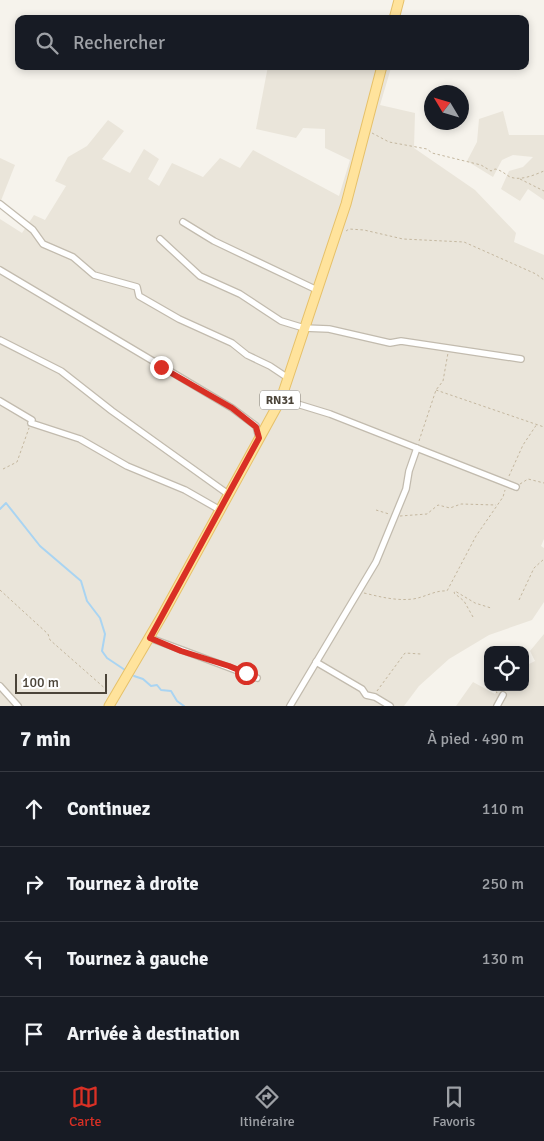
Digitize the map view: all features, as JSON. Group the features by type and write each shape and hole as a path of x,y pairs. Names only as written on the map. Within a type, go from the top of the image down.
{"main road":[{"path":"395,15 399,0"},
{"name":"RN31","path":"112,702 150,638 281,399 334,238 366,130 381,70"}],"street":[{"path":"0,204 33,230 43,244 73,257 94,275 137,288 139,296 179,319 232,343 247,355 275,368 288,378"},
{"path":"183,222 214,242 317,290"},
{"path":"160,239 204,278 240,294 275,318 304,328 329,329 390,343 401,341 520,359"},
{"path":"0,270 232,408 256,427 259,438"},
{"path":"0,340 61,371 228,494"},
{"path":"281,399 330,414 516,487"},
{"path":"0,401 32,420 31,423 78,438 127,466 185,490 220,510"},
{"path":"290,706 376,562 406,489 409,471 417,448"},
{"path":"150,638 257,678"},
{"path":"316,662 362,689 366,696 374,696 390,706"},
{"path":"0,686 18,706"},
{"path":"497,706 503,695"}],"path":[{"path":"366,130 389,142 481,165 491,171 495,169 501,170 544,191"},
{"path":"519,178 544,171"},
{"path":"334,238 350,229 403,239 464,242 536,274 544,280"},
{"path":"417,448 436,390 443,381 449,348"},
{"path":"436,390 544,427"},
{"path":"4,469 17,462 31,423"},
{"path":"358,592 395,600 431,595 435,591 447,591 476,536 503,497 523,445 537,424"},
{"path":"516,487 528,479 544,483"},
{"path":"376,510 396,516 427,514 438,505 450,508 461,504 498,505"},
{"path":"519,600 534,568 544,559"},
{"path":"450,587 464,602 473,617"},
{"path":"0,590 48,634 50,640 112,702"},
{"path":"454,593 455,591 475,603 492,608"},
{"path":"374,696 392,668 405,653 421,654"}],"shaded area":[{"path":"267,70 390,70 380,105 415,113 414,148 475,190 516,233 514,242 544,255 544,539 541,546 544,548 544,602 532,620 489,635 449,659 419,686 404,706 0,706 0,219 22,233 34,215 45,220 66,186 55,181 68,157 87,146 108,120 124,131 102,159 130,173 144,149 159,159 148,179 159,186 172,163 203,177 220,158 240,168 253,150 339,196 350,160 325,148 325,129 303,128 296,138 256,129"},
{"path":"503,111 509,135 544,135 544,200 528,189 520,201 501,189 509,171 523,167 533,157 513,155 502,160 493,177 467,161 477,142 479,119"},
{"path":"0,158 15,165 0,203"},
{"path":"544,634 544,706 456,706 473,682 484,688 484,691 495,694 497,691 529,691 529,664 535,661 530,651"}],"waterway":[{"path":"0,509 6,503 40,546 81,581 87,601 100,618 105,634 102,651 107,658 125,670"},
{"path":"134,676 143,679 151,686 157,685 161,690 171,691 177,701 184,706"}],"route":[{"path":"161,367 220,403 232,408 256,427 259,438 150,638 181,651 246,673"}]}
